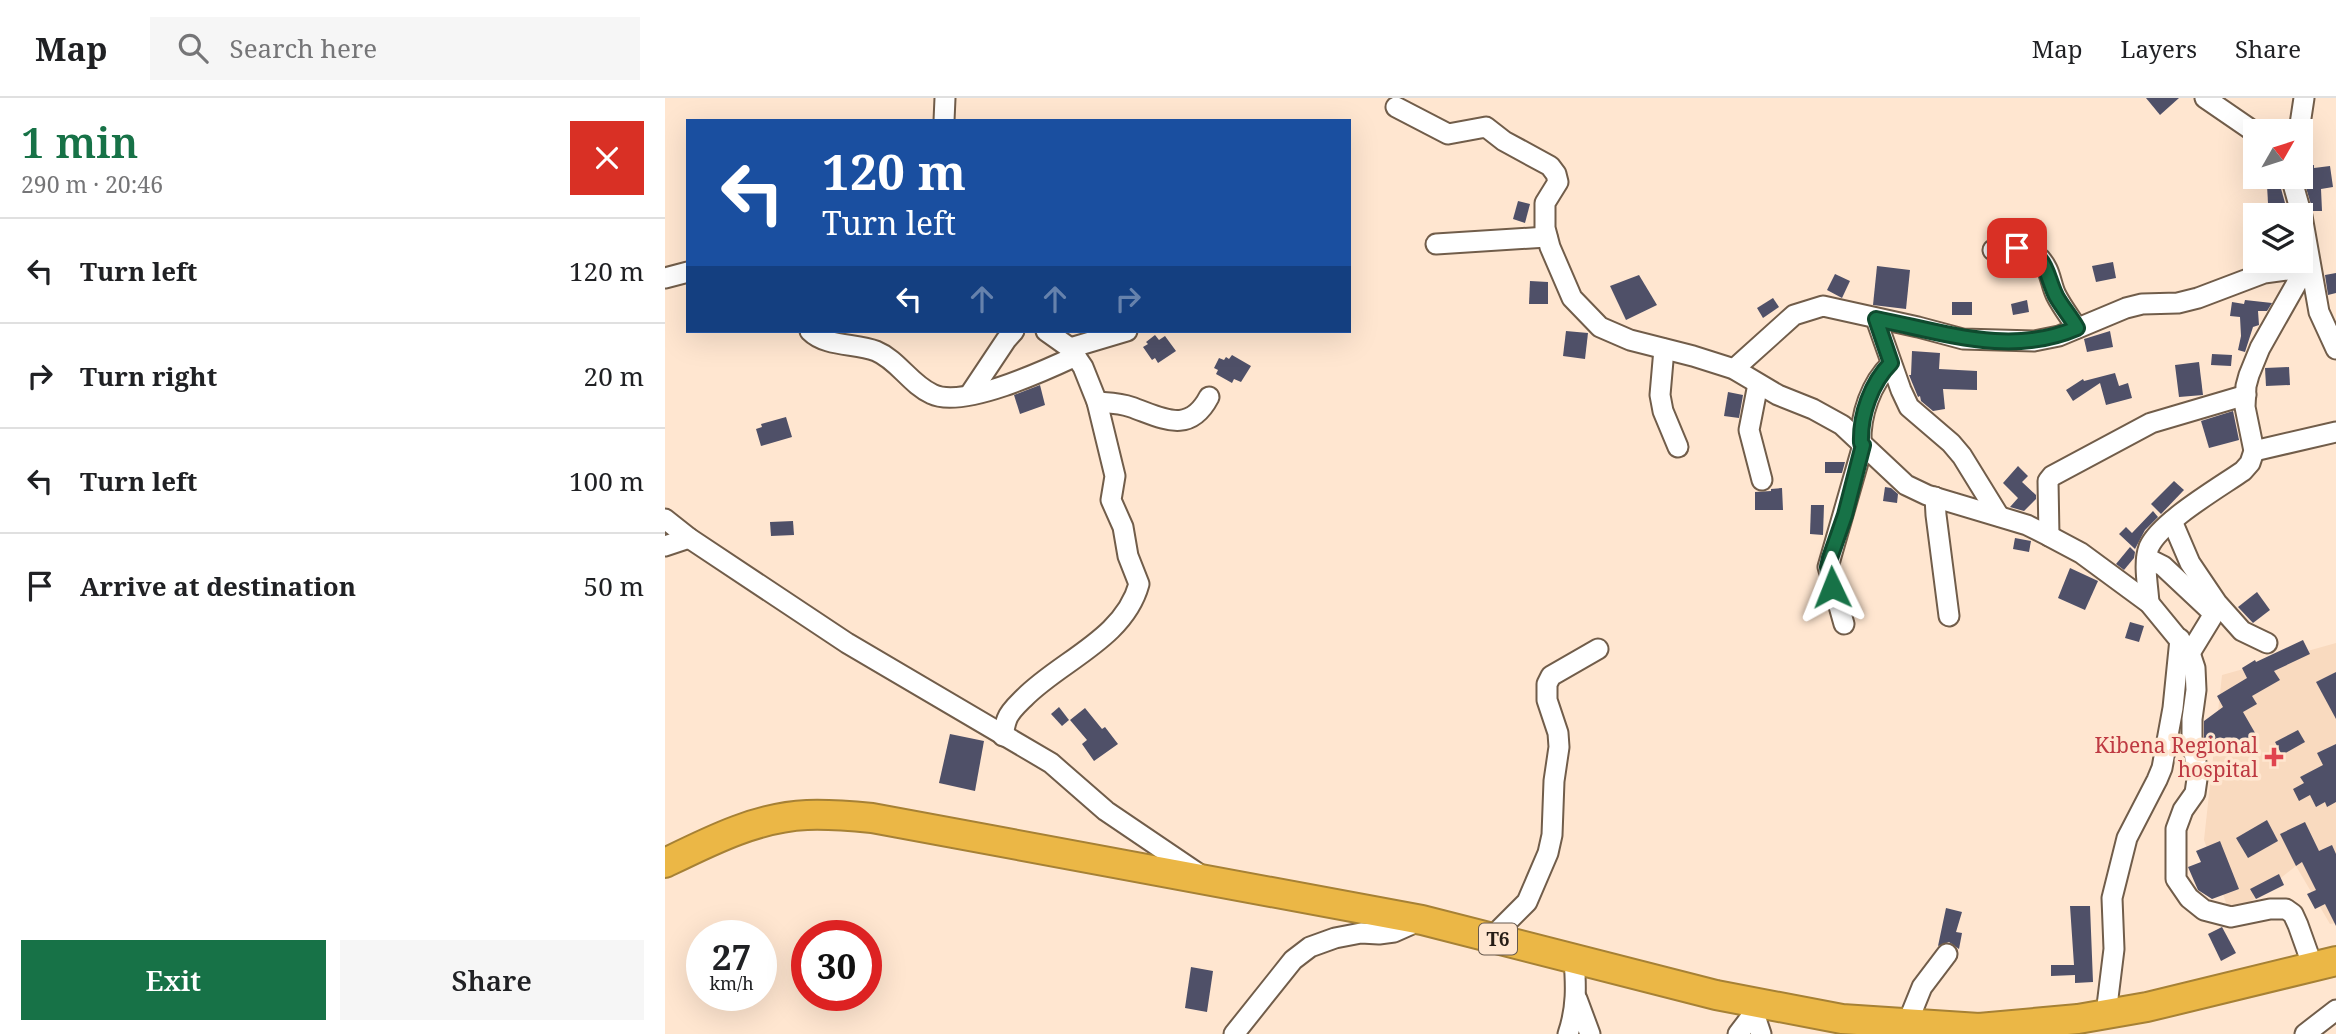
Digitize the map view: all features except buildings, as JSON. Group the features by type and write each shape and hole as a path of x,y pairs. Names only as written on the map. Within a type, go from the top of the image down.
{"highway":[{"name":"T6","path":"665,863 715,838 746,827 804,815 832,814 872,818 1422,920 1716,995 1757,1009 1979,1031 2105,1014 2180,1000 2324,964"}],"street":[{"path":"944,119 945,98"},
{"path":"2206,98 2243,124"},
{"path":"2229,98 2243,120"},
{"path":"2301,119 2304,98"},
{"path":"1397,107 1448,134 1486,127 1504,141 1550,166 1558,181 1545,203 1544,218 1548,237 1562,279 1572,299 1600,327 1616,335 1734,369 1778,395 1813,409 1842,425 1906,485 2049,536 2081,554 2149,603 2185,646 2195,668 2192,744 2198,772 2195,793 2183,810 2176,830 2176,879 2189,898 2204,910 2222,915 2231,917 2270,909 2286,909 2293,914 2324,964"},
{"path":"1436,244 1548,237"},
{"path":"1993,250 2017,248 2039,258 2047,270 2058,299 2077,328"},
{"path":"665,278 686,273"},
{"path":"1734,369 1794,315 1823,306 1963,339 2035,341 2059,336 2126,308 2142,304 2178,303 2198,298 2261,273"},
{"path":"2149,603 2148,548 2156,536 2250,463 2254,451 2245,407 2246,386 2254,361 2305,273"},
{"path":"2308,273 2319,312 2336,349"},
{"path":"1876,319 1909,407 1962,456 1999,516"},
{"path":"812,333 820,339 881,353 933,395 946,397 1009,386 1073,352 1122,333"},
{"path":"970,394 1012,333"},
{"path":"1003,736 1007,718 1019,704 1041,682 1102,636 1123,613 1137,591 1138,578 1128,556 1123,527 1111,500 1115,476 1097,402 1073,352 1049,333"},
{"path":"1664,349 1660,395 1663,411 1678,447"},
{"path":"1844,624 1828,567 1862,444 1860,426 1865,408 1881,374 1891,363"},
{"path":"1758,384 1748,430 1762,480"},
{"path":"2049,536 2048,481 2052,475 2151,423 2246,395"},
{"path":"1097,402 1129,406 1175,421 1188,420 1197,415 1209,397"},
{"path":"2254,451 2336,432"},
{"path":"1935,497 1949,616"},
{"path":"665,519 689,538 847,643 1051,763 1106,811 1206,879"},
{"path":"2172,521 2190,563 2217,603 2242,631 2267,643"},
{"path":"665,546 689,538"},
{"path":"2105,1014 2115,949 2112,898 2127,838 2162,768 2185,646 2212,617 2211,611 2163,566 2147,558"},
{"path":"1491,938 1527,902 1548,853 1552,835 1553,790 1559,747 1558,733 1547,700 1547,684 1551,676 1598,649"},
{"path":"1234,1034 1293,960 1310,947 1361,933 1394,932 1422,920"},
{"path":"1907,1024 1922,987 1947,954"},
{"path":"1568,1034 1574,1018 1576,998 1574,959"},
{"path":"1576,998 1590,1034"},
{"path":"1738,1034 1757,1009"},
{"path":"1757,1009 1761,1034"},
{"path":"2305,1034 2336,1010"}],"shaded area":[{"name":"Kibena Regional hospital","path":"2336,643 2336,923 2330,924 2296,866 2231,917 2204,840 2222,675"}],"place":[{"name":"Kibena Regional hospital","path":"2274,757"}],"route":[{"path":"1832,587 1828,567 1863,445 1860,426 1875,385 1891,363 1876,319 1963,339 1991,341 2035,341 2059,336 2077,328 2058,299 2047,270 2039,258 2017,248"}]}
